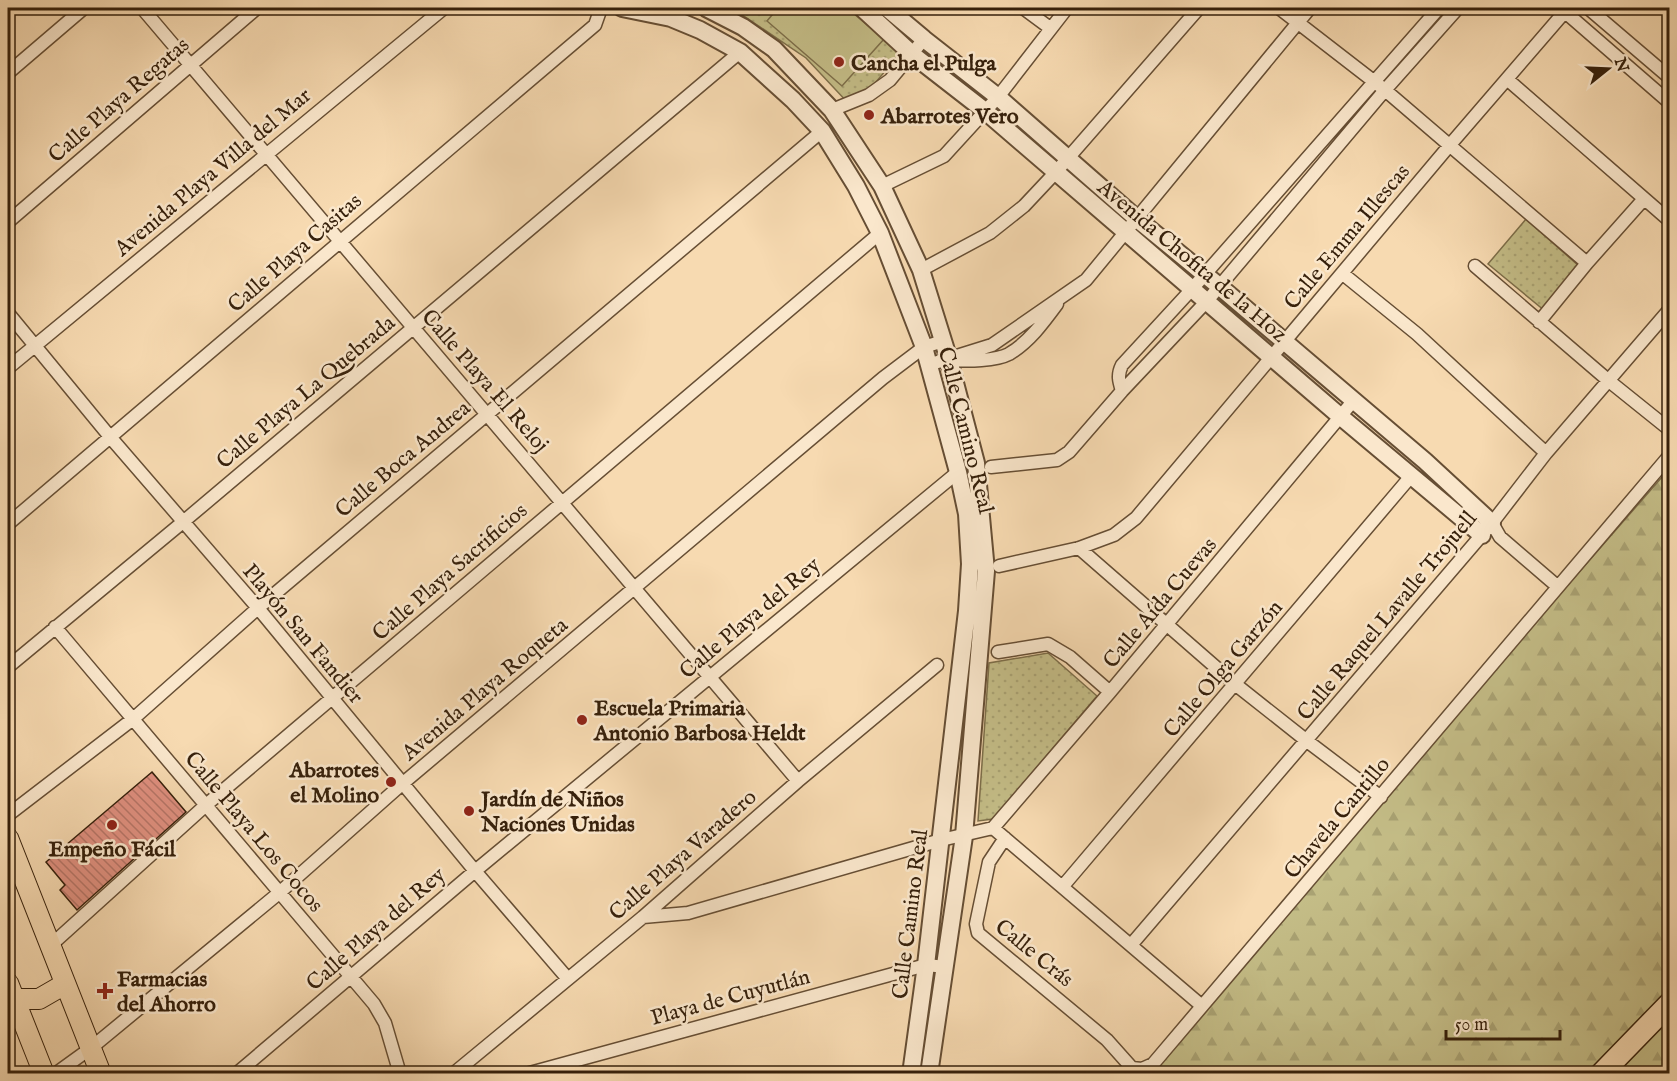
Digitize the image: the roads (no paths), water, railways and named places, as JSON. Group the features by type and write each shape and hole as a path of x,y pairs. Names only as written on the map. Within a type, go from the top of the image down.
{"highway":[{"path":"1601,1074 1670,1003"}],"main road":[{"path":"8,838 101,1074"},
{"path":"11,991 39,999 64,984"},
{"path":"11,991 44,1074"}],"street":[{"path":"8,73 84,8"},
{"name":"Calle Playa El Reloj","path":"142,8 798,781"},
{"name":"Calle Playa Regatas","path":"8,222 257,8"},
{"name":"Avenida Playa Villa del Mar","path":"8,368 444,8"},
{"name":"Calle Playa Casitas","path":"8,524 111,438 339,240 595,25 601,8"},
{"name":"Calle Camino Real","path":"622,8 671,18 700,30 740,52 793,100 822,131 856,186 880,233 924,347 958,472 967,524 970,564 968,611 912,1074"},
{"name":"Calle Camino Real","path":"706,8 743,27 774,49 832,110 882,186 921,270 949,360 976,463 986,571 964,836 929,1074"},
{"name":"Avenida Chofita de la Hoz","path":"862,8 913,54 985,111 1341,417 1412,475 1491,531"},
{"name":"Avenida Chofita de la Hoz","path":"887,8 998,97 1136,218 1354,400 1491,531 1557,586"},
{"path":"1023,8 1050,28"},
{"path":"882,186 944,156 998,97 1067,8"},
{"path":"921,270 990,233 1024,206 1199,8"},
{"path":"1279,8 1385,90 1587,263"},
{"path":"928,365 992,345 1086,280 1310,8"},
{"path":"1122,390 1118,372 1122,365 1192,289 1439,8"},
{"path":"991,467 1057,460 1069,452 1122,390 1207,301 1385,90 1458,8"},
{"path":"1588,8 1670,78"},
{"path":"1564,9 1669,100"},
{"name":"Calle Emma Illescas","path":"999,566 1079,548 1114,535 1136,518 1449,146 1508,80 1564,9"},
{"path":"832,110 869,95 890,80 924,39"},
{"name":"Calle Playa La Quebrada","path":"8,667 740,52"},
{"path":"1508,80 1643,200 1670,221"},
{"name":"Calle Boca Andrea","path":"8,815 133,719 258,608 822,131"},
{"path":"1539,322 1643,200"},
{"name":"Calle Playa Sacrificios","path":"50,946 206,805 880,233"},
{"path":"1475,266 1670,430"},
{"path":"1343,273 1417,334 1546,453"},
{"name":"Calle Raquel Lavalle Trojuell","path":"1131,945 1491,531 1546,453 1670,309"},
{"name":"Playón San Fandier","path":"8,313 568,979"},
{"name":"Avenida Playa Roqueta","path":"55,1074 91,1048 279,893 402,784 883,378 924,347 943,341"},
{"name":"Calle Aída Cuevas","path":"993,828 1354,400"},
{"name":"Chavela Cantillo","path":"1142,1069 1153,1064 1670,455"},
{"name":"Calle Playa del Rey","path":"236,1074 475,871 958,472"},
{"name":"Calle Olga Garzón","path":"1063,886 1412,475"},
{"path":"1079,548 1235,684 1381,797"},
{"name":"Calle Playa Los Cocos","path":"55,627 374,1004 386,1023 400,1074"},
{"path":"998,652 1048,644 1070,657 1110,692"},
{"name":"Calle Playa Varadero","path":"453,1074 643,917 798,781 937,665"},
{"path":"643,917 688,913 940,840 993,828 1202,1006"},
{"name":"Calle Crás","path":"1005,838 989,862 976,924 978,933 1107,1040 1132,1068 1142,1069"},
{"name":"Playa de Cuyutlán","path":"525,1074 926,965 946,967"}],"place":[{"name":"Cancha el Pulga","path":"839,62"},
{"name":"Abarrotes Vero","path":"869,115"},
{"name":"Escuela Primaria Antonio Barbosa Heldt","path":"582,720"},
{"name":"Abarrotes el Molino","path":"391,782"},
{"name":"Jardín de Niños Naciones Unidas","path":"469,811"},
{"name":"Empeño Fácil","path":"112,825"},
{"name":"Farmacias del Ahorro","path":"105,991"}]}
